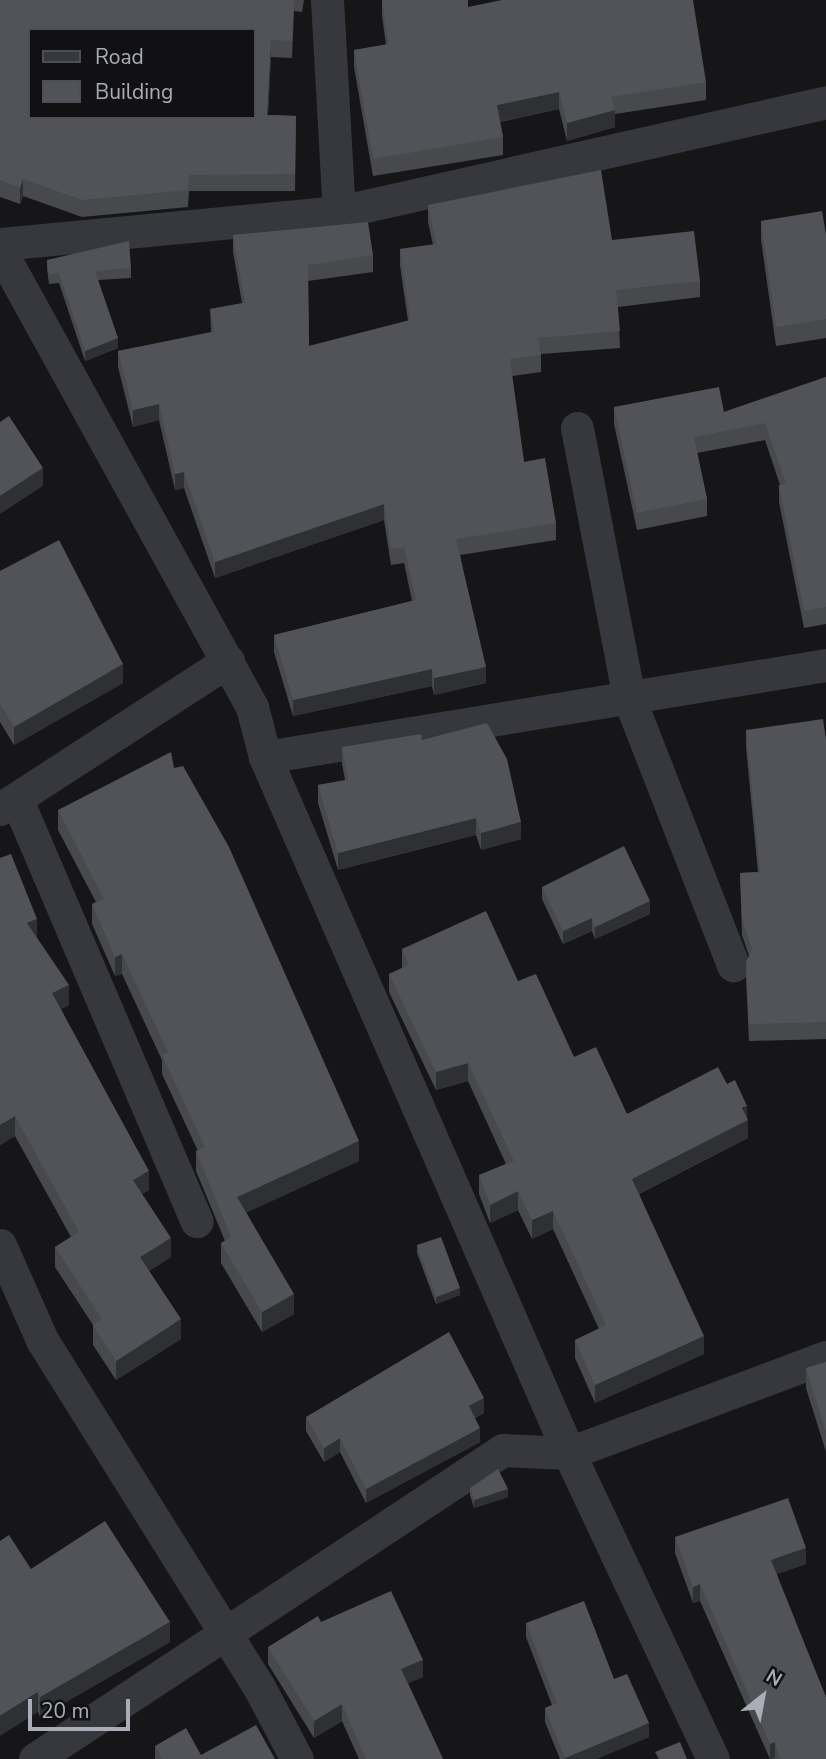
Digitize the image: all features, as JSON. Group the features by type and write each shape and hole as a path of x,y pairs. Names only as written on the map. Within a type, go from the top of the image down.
{"street":[{"path":"327,0 340,212"},
{"path":"0,244 340,212 826,102"},
{"path":"0,250 252,707 265,757 569,1453 713,1759"},
{"path":"577,428 629,698 733,965"},
{"path":"197,1221 8,805 228,661"},
{"path":"265,757 826,665"},
{"path":"0,1245 42,1340 224,1630 297,1759"},
{"path":"35,1759 224,1630 503,1450 569,1453 826,1357"}],"building":[{"path":"0,0 294,0 292,41 271,40 267,115 296,116 295,174 189,175 188,190 82,200 23,179 20,188 0,180"},
{"path":"382,0 468,0 468,7 502,0 693,0 706,82 611,97 615,110 567,123 559,92 497,105 503,137 373,159 354,50 388,44"},
{"path":"601,170 612,240 694,231 700,281 616,290 620,331 538,338 541,355 510,359 524,462 545,458 556,523 456,539 486,667 434,678 432,669 293,700 274,635 416,600 404,547 391,549 384,504 215,562 184,472 175,474 159,404 133,410 118,351 214,332 210,309 245,303 233,235 368,222 373,255 308,265 309,346 410,320 400,249 436,244 428,205"},
{"path":"822,211 826,235 826,319 776,327 761,221"},
{"path":"129,241 131,268 95,271 118,338 85,351 59,273 49,274 47,260"},
{"path":"826,377 826,607 804,611 779,485 786,484 765,423 694,437 707,499 637,513 614,407 719,387 724,412"},
{"path":"9,416 43,468 0,496 0,422"},
{"path":"59,540 123,664 14,727 0,704 0,571"},
{"path":"823,719 826,740 826,1022 749,1024 746,962 752,950 742,918 740,873 760,872 746,730"},
{"path":"487,723 507,759 521,822 481,833 476,818 338,853 318,785 348,780 342,747 421,734 422,740"},
{"path":"171,752 174,768 183,766 229,847 359,1141 237,1197 294,1294 262,1312 221,1243 231,1237 196,1151 205,1147 162,1055 168,1052 122,954 115,957 92,904 104,899 58,810"},
{"path":"624,846 650,901 595,927 592,918 563,931 542,887"},
{"path":"11,854 37,919 27,923 69,985 52,993 149,1171 133,1180 171,1238 140,1257 181,1319 116,1361 93,1325 102,1319 55,1247 79,1232 15,1116 0,1125 0,858"},
{"path":"486,911 518,981 536,974 574,1057 596,1047 627,1114 718,1067 727,1084 735,1080 747,1106 742,1108 748,1120 632,1179 704,1336 595,1385 575,1340 606,1325 553,1211 532,1220 518,1191 490,1205 479,1175 514,1161 468,1063 436,1072 389,974 409,965 402,949"},
{"path":"441,1237 460,1288 436,1297 417,1245"},
{"path":"449,1332 484,1398 469,1406 480,1428 366,1489 340,1438 324,1448 306,1417"},
{"path":"826,1362 826,1432 806,1368"},
{"path":"498,1469 508,1489 474,1500 470,1488"},
{"path":"788,1498 806,1548 771,1560 826,1697 826,1759 780,1759 775,1742 770,1744 700,1584 693,1587 675,1537"},
{"path":"105,1521 170,1622 40,1697 38,1692 0,1716 0,1541 9,1535 31,1569"},
{"path":"391,1591 423,1660 401,1669 443,1759 366,1759 342,1704 314,1721 268,1647 318,1616 321,1622"},
{"path":"584,1601 614,1679 627,1674 649,1723 565,1758 545,1708 557,1703 526,1623"},
{"path":"256,1725 275,1759 162,1759 155,1746 186,1728 201,1755"},
{"path":"680,1742 687,1759 659,1759 655,1752"}]}
